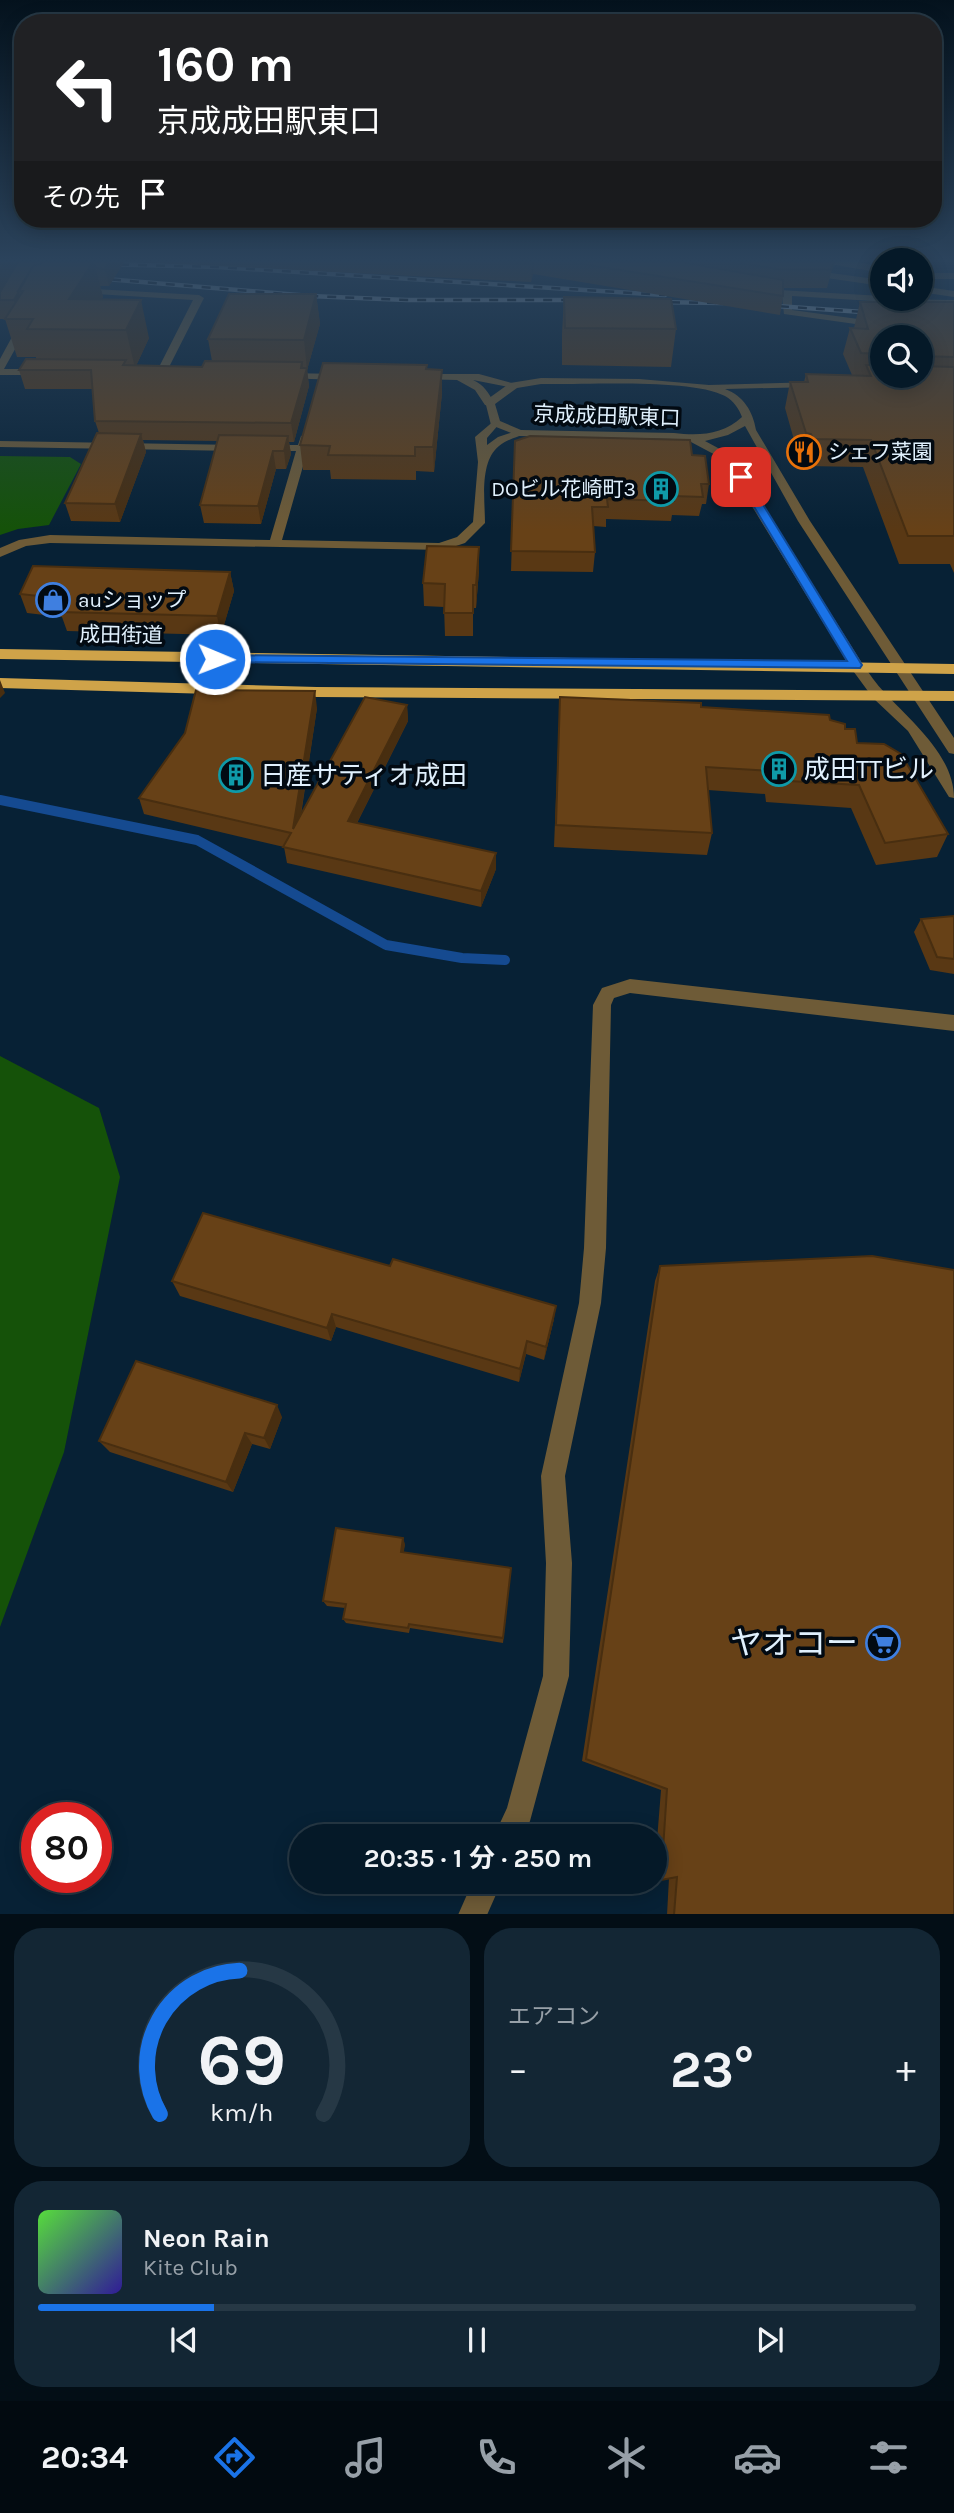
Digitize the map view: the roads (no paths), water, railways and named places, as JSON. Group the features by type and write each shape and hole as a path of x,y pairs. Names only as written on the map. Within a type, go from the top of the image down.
{"highway":[{"name":"成田街道","path":"0,654 580,664 856,665 954,669"},
{"name":"成田街道","path":"0,683 317,692 954,696"}],"street":[{"path":"10,351 0,370 51,372"},
{"path":"161,373 172,351"},
{"path":"277,376 318,383 360,377"},
{"path":"413,377 479,377 514,385"},
{"path":"447,377 472,382 482,390 489,403"},
{"name":"京成成田駅東口","path":"745,411 729,394 706,387 541,382 514,385 489,403 495,423 519,433 674,436 694,439 718,450 734,467 856,665 878,695 913,728 954,793"},
{"path":"706,387 778,382 830,384"},
{"path":"778,382 741,395 751,430 797,510 954,749"},
{"path":"694,439 741,426 745,411"},
{"path":"484,463 480,453 481,437 495,423"},
{"path":"275,544 308,425"},
{"path":"0,552 23,543 51,539 422,548 461,540 479,523 484,463 494,443 519,433"},
{"path":"0,444 302,448"},
{"path":"514,1824 520,1811 556,1676 559,1563 553,1476 590,1303 595,1248 602,1005 608,993 630,986 954,1023"},
{"path":"472,1914 482,1894"}],"waterway":[{"path":"0,800 197,840 386,945 462,958 505,960"}],"place":[{"name":"シェフ菜園","path":"804,452"},
{"name":"DOビル花崎町3","path":"661,489"},
{"name":"auショップ","path":"53,600"},
{"name":"成田TTビル","path":"779,769"},
{"name":"日産サティオ成田","path":"236,775"},
{"name":"ヤオコー","path":"883,1643"}]}
